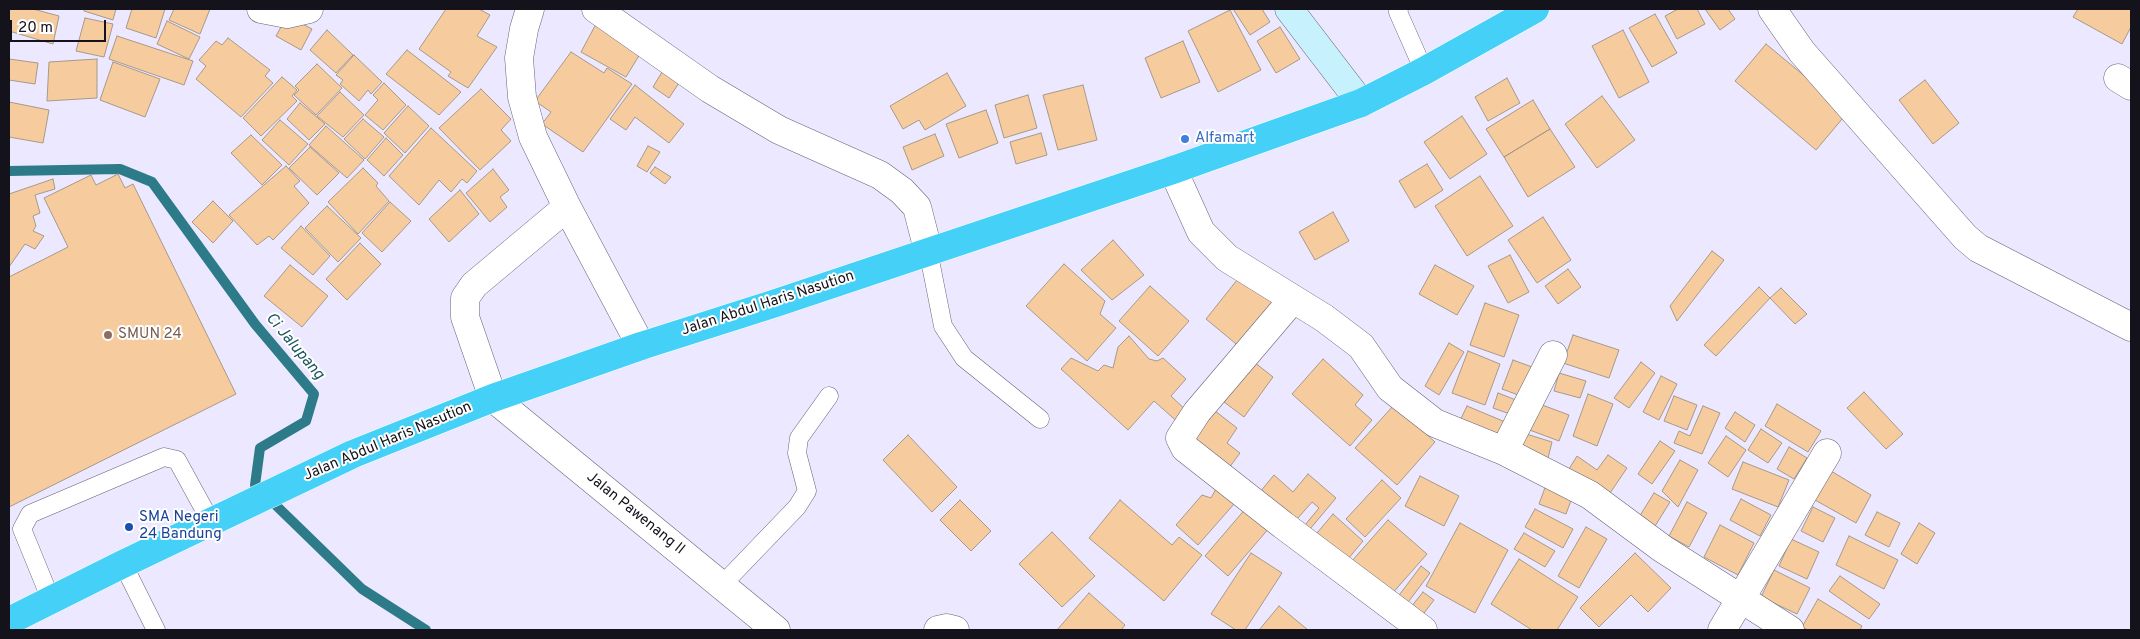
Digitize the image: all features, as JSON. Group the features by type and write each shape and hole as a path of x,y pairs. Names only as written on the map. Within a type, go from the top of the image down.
{"highway":[{"name":"Jalan Abdul Haris Nasution","path":"9,621 352,454 493,398 640,346 776,303 928,250 1173,170 1361,103 1424,71 1536,9"}],"street":[{"path":"261,9 287,14 309,9"},
{"path":"530,9 518,58 522,97 533,137 567,207 640,346"},
{"path":"596,9 710,89 779,130 880,175 902,191 918,207 928,250"},
{"path":"1289,9 1361,103"},
{"path":"1772,9 1807,58 1965,237 1978,248 2131,327"},
{"path":"1173,170 1200,232 1227,258 1324,318 1361,346 1390,388 1435,423 1504,451 1590,495 1663,550 1790,630"},
{"path":"493,398 465,317 465,298 474,285 567,207"},
{"path":"1293,299 1197,412 1180,438 1185,448 1283,526 1423,630"},
{"path":"1504,451 1554,355"},
{"name":"Jalan Pawenang II","path":"493,398 776,630"},
{"path":"1722,630 1827,453"},
{"path":"938,630 947,628 955,630"}],"lane":[{"path":"1399,9 1398,12 1424,71"},
{"path":"928,250 943,326 964,358 1040,419"},
{"path":"722,585 797,507 807,492 796,453 799,438 829,396"},
{"path":"51,600 22,529 30,514 164,457 177,460 222,517"},
{"path":"123,564 156,630"}],"building":[{"path":"9,9 33,9 59,16 53,44 9,31"},
{"path":"84,9 116,9 113,20 84,11"},
{"path":"132,9 165,9 156,38 126,28"},
{"path":"174,9 210,9 200,34 169,20"},
{"path":"446,9 479,9 490,15 477,36 497,47 468,88 448,76 451,72 419,49"},
{"path":"1233,9 1262,9 1270,22 1250,35"},
{"path":"1678,9 1697,9 1705,24 1677,39 1665,16"},
{"path":"1705,9 1728,9 1735,19 1720,30"},
{"path":"2078,9 2131,9 2131,27 2122,44 2073,17"},
{"path":"1230,10 1261,70 1218,92 1188,31"},
{"path":"1655,14 1677,53 1652,67 1629,28"},
{"path":"287,16 312,29 301,50 276,36"},
{"path":"85,18 113,24 104,57 76,51"},
{"path":"167,21 200,37 189,59 157,44"},
{"path":"596,24 643,49 626,77 581,52"},
{"path":"1280,27 1300,59 1276,73 1257,41"},
{"path":"327,30 353,55 336,73 310,50"},
{"path":"1623,30 1649,82 1619,98 1592,46"},
{"path":"117,36 193,61 184,85 109,59"},
{"path":"228,38 270,70 265,76 273,83 241,117 196,79 206,66 199,60 216,41 222,45"},
{"path":"1183,41 1200,82 1161,98 1145,58"},
{"path":"1766,44 1848,112 1816,150 1735,81"},
{"path":"407,50 461,92 439,115 386,74"},
{"path":"571,52 604,73 607,68 632,84 583,152 542,124 551,112 535,101"},
{"path":"354,55 382,82 371,94 368,90 359,101 340,84 343,80 336,75"},
{"path":"9,59 38,63 35,84 9,80"},
{"path":"97,59 97,98 47,101 49,62"},
{"path":"113,62 160,79 145,117 100,100"},
{"path":"317,64 342,88 316,115 294,95 299,90 295,86"},
{"path":"662,72 679,83 669,98 653,87"},
{"path":"947,73 966,106 925,130 919,120 903,129 890,106"},
{"path":"282,77 297,90 292,96 297,101 261,136 243,118"},
{"path":"1507,78 1520,103 1488,121 1475,97"},
{"path":"1925,80 1959,123 1933,144 1899,100"},
{"path":"384,83 406,105 383,130 365,115 378,100 373,95"},
{"path":"635,85 684,124 669,143 635,117 626,130 610,119"},
{"path":"1083,85 1097,140 1058,150 1043,95"},
{"path":"481,89 511,119 501,130 511,141 480,170 439,128"},
{"path":"340,92 364,115 343,137 317,116"},
{"path":"1028,95 1037,128 1004,138 995,105"},
{"path":"1602,96 1635,140 1597,168 1565,124"},
{"path":"1533,100 1550,129 1504,157 1486,129"},
{"path":"9,102 49,110 43,143 9,137"},
{"path":"300,103 325,124 309,140 287,119"},
{"path":"408,106 429,126 405,153 384,133"},
{"path":"986,110 998,143 959,158 946,124"},
{"path":"1462,116 1487,154 1450,179 1424,142"},
{"path":"363,119 384,137 365,159 344,139"},
{"path":"280,120 308,144 289,165 262,140"},
{"path":"326,126 364,160 347,178 309,145"},
{"path":"431,128 477,171 467,183 462,179 451,192 439,180 419,205 389,176"},
{"path":"1550,129 1575,167 1528,197 1504,157"},
{"path":"1041,133 1047,155 1016,164 1010,142"},
{"path":"935,134 944,156 912,170 903,147"},
{"path":"251,135 282,165 262,185 231,153"},
{"path":"386,138 403,155 384,176 367,160"},
{"path":"648,146 660,152 647,172 637,166"},
{"path":"310,147 339,173 317,195 289,168"},
{"path":"1427,164 1443,190 1415,208 1399,181"},
{"path":"286,166 300,181 294,186 309,203 273,240 269,236 257,245 229,215"},
{"path":"655,167 671,177 665,184 650,173"},
{"path":"363,168 378,183 376,186 389,201 358,234 328,202"},
{"path":"493,169 509,190 500,197 507,207 490,222 466,193"},
{"name":"SMUN 24","path":"118,174 125,188 133,184 236,394 9,507 9,277 68,247 44,198 91,175 96,185"},
{"path":"1480,176 1513,226 1467,256 1435,206"},
{"path":"53,179 55,189 35,195 40,213 33,216 36,226 33,231 44,236 35,249 25,244 9,267 9,194"},
{"path":"460,190 479,214 449,242 429,219"},
{"path":"213,201 233,221 213,243 192,222"},
{"path":"390,202 411,221 382,252 362,233"},
{"path":"327,206 361,238 338,262 305,228"},
{"path":"1333,212 1349,241 1315,260 1299,232"},
{"path":"1543,217 1571,260 1537,283 1508,240"},
{"path":"301,226 330,256 313,275 281,248"},
{"path":"1113,240 1144,275 1112,300 1081,270"},
{"path":"360,243 381,264 347,300 326,279"},
{"path":"1712,251 1724,260 1677,321 1670,306"},
{"path":"1510,255 1529,292 1508,303 1488,266"},
{"path":"1064,264 1105,301 1100,314 1116,328 1087,361 1026,306"},
{"path":"290,265 328,296 302,327 264,296"},
{"path":"1435,265 1474,286 1457,315 1419,294"},
{"path":"1568,269 1581,287 1558,304 1545,286"},
{"path":"1241,275 1277,304 1241,348 1206,319"},
{"path":"1150,286 1189,321 1158,356 1119,321"},
{"path":"1759,287 1770,298 1716,356 1704,345"},
{"path":"1781,288 1807,314 1795,324 1770,298"},
{"path":"1485,303 1519,315 1504,357 1470,345"},
{"path":"1573,335 1619,350 1609,378 1563,363"},
{"path":"1129,336 1149,359 1157,361 1163,358 1186,379 1171,396 1191,415 1181,425 1154,401 1128,430 1061,369 1071,358 1098,371 1104,365 1113,368 1118,347"},
{"path":"1449,343 1464,352 1439,395 1425,386"},
{"path":"1468,351 1500,364 1485,405 1452,393"},
{"path":"1323,359 1363,395 1355,405 1372,420 1350,446 1292,394"},
{"path":"1513,360 1532,367 1521,396 1502,389"},
{"path":"1254,362 1273,377 1244,417 1224,402"},
{"path":"1641,362 1655,373 1629,408 1614,398"},
{"path":"1559,373 1586,381 1580,398 1554,391"},
{"path":"1661,376 1677,384 1659,420 1643,412"},
{"path":"1864,392 1903,434 1886,449 1847,408"},
{"path":"1498,393 1516,400 1510,414 1493,408"},
{"path":"1588,394 1613,404 1597,446 1573,436"},
{"path":"1674,396 1697,405 1687,430 1664,421"},
{"path":"1537,403 1569,415 1559,441 1527,429"},
{"path":"1777,404 1821,431 1808,452 1765,426"},
{"path":"1394,405 1435,442 1397,485 1355,448"},
{"path":"1467,406 1510,424 1501,446 1457,427"},
{"path":"1703,406 1720,413 1702,454 1674,443 1679,431 1690,436"},
{"path":"1210,407 1237,428 1227,443 1240,453 1226,472 1184,441"},
{"path":"1735,412 1755,425 1745,442 1725,428"},
{"path":"1761,429 1782,443 1768,463 1748,450"},
{"path":"1523,433 1552,442 1547,462 1516,451"},
{"path":"908,435 957,487 932,512 883,460"},
{"path":"1726,436 1746,450 1728,477 1708,463"},
{"path":"1660,441 1675,451 1652,484 1638,474"},
{"path":"1789,447 1807,458 1794,479 1777,469"},
{"path":"1608,455 1627,468 1608,496 1569,469 1577,456 1597,470"},
{"path":"1680,460 1698,470 1678,507 1662,491"},
{"path":"1743,462 1789,480 1778,507 1732,489"},
{"path":"1831,471 1871,495 1856,523 1815,500"},
{"path":"1308,474 1336,498 1310,529 1305,525 1319,508 1312,502 1290,527 1255,498 1274,475 1293,492"},
{"path":"1420,476 1459,496 1444,526 1405,506"},
{"path":"1382,480 1401,498 1365,537 1346,519"},
{"path":"1546,485 1573,495 1566,514 1539,504"},
{"path":"1217,487 1234,504 1198,545 1176,525 1202,495 1211,498"},
{"path":"1654,493 1670,502 1652,531 1636,522"},
{"path":"1741,499 1771,515 1760,536 1730,520"},
{"path":"960,500 991,531 971,551 940,520"},
{"path":"1120,500 1172,545 1179,537 1202,555 1164,601 1089,538"},
{"path":"1687,502 1707,513 1689,547 1669,536"},
{"path":"1247,507 1270,527 1228,576 1205,556"},
{"path":"1813,507 1835,518 1823,542 1801,531"},
{"path":"1535,509 1573,529 1563,548 1525,527"},
{"path":"1877,512 1900,523 1889,547 1865,535"},
{"path":"1333,514 1363,541 1343,565 1312,539"},
{"path":"1388,520 1427,554 1390,596 1351,562"},
{"path":"1460,523 1508,550 1475,613 1426,586"},
{"path":"1919,523 1935,533 1917,564 1901,554"},
{"path":"1720,525 1754,543 1738,575 1704,557"},
{"path":"1586,527 1607,539 1579,588 1558,576"},
{"path":"1052,532 1095,576 1062,607 1019,564"},
{"path":"1524,533 1555,551 1545,567 1514,549"},
{"path":"1849,536 1898,560 1884,589 1836,565"},
{"path":"1791,539 1819,552 1807,579 1779,566"},
{"path":"1251,553 1282,573 1245,630 1236,630 1211,614"},
{"path":"1635,553 1671,588 1648,612 1631,595 1599,627 1580,608"},
{"path":"1519,559 1578,597 1557,630 1532,630 1491,604"},
{"path":"1421,566 1430,573 1406,605 1397,598"},
{"path":"1774,570 1810,588 1797,614 1761,597"},
{"path":"1840,576 1880,604 1869,619 1829,591"},
{"path":"1423,592 1434,600 1418,621 1407,612"},
{"path":"1089,593 1125,625 1121,630 1057,630"},
{"path":"1818,599 1862,626 1860,630 1808,630 1802,627"},
{"path":"1279,606 1308,630 1259,630"}],"waterway":[{"name":"Ci Jalupang","path":"9,171 120,169 152,182 255,324 314,394 306,421 260,448 255,485 362,589 426,630"}],"place":[{"name":"Alfamart","path":"1185,139"},
{"name":"SMUN 24","path":"108,335"},
{"name":"SMA Negeri 24 Bandung","path":"129,527"}]}
